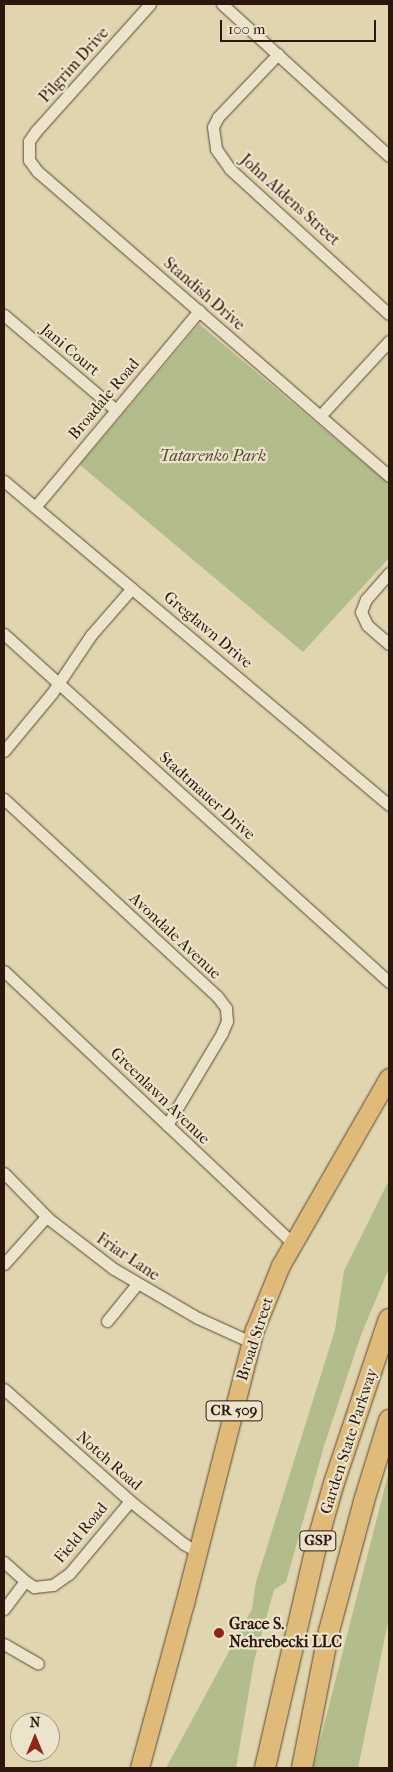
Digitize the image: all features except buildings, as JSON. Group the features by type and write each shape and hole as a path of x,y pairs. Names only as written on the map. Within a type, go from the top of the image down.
{"highway":[{"name":"Garden State Parkway","path":"265,1768 318,1539 334,1483 389,1319"},
{"name":"Garden State Parkway","path":"302,1768 329,1631 364,1501 389,1420"}],"main road":[{"name":"Broad Street","path":"140,1768 198,1552 251,1342 264,1305 294,1244 389,1078"}],"street":[{"name":"Pilgrim Drive","path":"41,125 150,4"},
{"path":"222,4 389,156"},
{"name":"John Aldens Street","path":"278,54 218,117 213,127 216,148 230,169 389,314"},
{"name":"Standish Drive","path":"41,125 29,141 28,150 29,160 37,171 389,476"},
{"name":"Broadale Road","path":"35,507 199,311"},
{"name":"Jani Court","path":"4,315 116,410"},
{"path":"320,416 389,341"},
{"name":"Greglawn Drive","path":"4,481 389,805"},
{"path":"389,573 366,600 361,612 367,625 389,644"},
{"path":"4,751 59,683 91,635 132,588"},
{"name":"Stadtmauer Drive","path":"4,634 389,982"},
{"name":"Avondale Avenue","path":"4,799 216,996 226,1008 227,1021 222,1033 167,1125"},
{"name":"Greenlawn Avenue","path":"4,971 294,1244"},
{"name":"Friar Lane","path":"4,1173 46,1216 93,1253 137,1284 198,1318 251,1342"},
{"path":"4,1264 46,1216"},
{"path":"106,1321 137,1284"},
{"name":"Notch Road","path":"4,1389 130,1501 184,1544 198,1552"},
{"name":"Field Road","path":"4,1562 34,1587 43,1588 62,1580 130,1501"},
{"path":"4,1609 25,1581"},
{"path":"4,1644 38,1664"}],"green space":[{"name":"Tatarenko Park","path":"199,324 389,484 389,558 303,652 80,465"},
{"path":"389,1180 389,1268 361,1335 324,1446 286,1582 274,1590 254,1661 236,1768 166,1768 252,1609 256,1582 335,1330 344,1271"},
{"path":"389,1471 389,1617 358,1768 313,1768"}],"place":[{"name":"Grace S. Nehrebecki LLC","path":"219,1633"}]}
